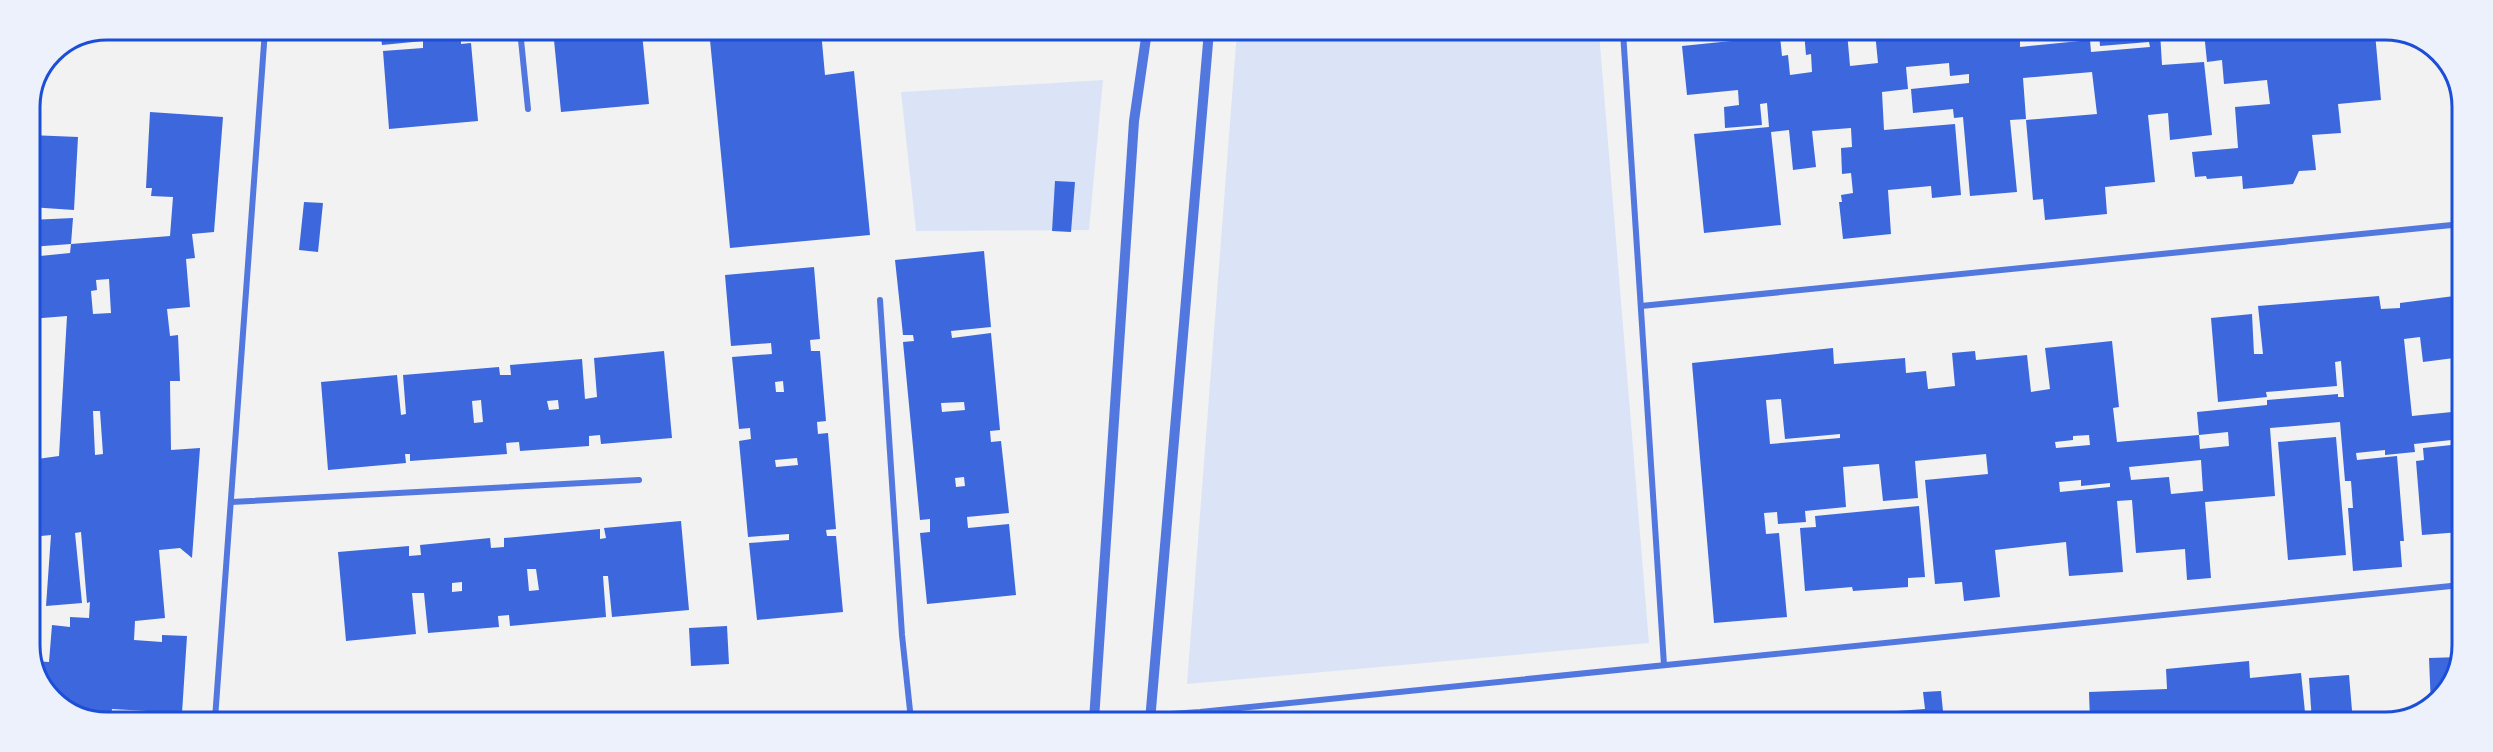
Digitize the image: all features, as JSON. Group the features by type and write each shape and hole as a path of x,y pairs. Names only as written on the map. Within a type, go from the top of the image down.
{"street":[{"path":"216,712 264,40"},
{"path":"521,40 528,109"},
{"path":"1095,712 1134,121 1146,40"},
{"path":"1152,712 1208,40"},
{"path":"1624,40 1664,665"},
{"path":"1641,306 2452,225"},
{"path":"880,300 902,635 910,712"},
{"path":"231,502 639,480"},
{"path":"1209,712 2452,586"}],"shaded area":[{"path":"1236,40 1600,40 1649,643 1187,684"},
{"path":"1103,80 1089,230 916,231 901,92"}],"building":[{"path":"381,40 461,40 461,44 471,43 478,121 389,129 383,51 423,48 423,41 382,45"},
{"path":"554,40 643,40 649,104 561,112"},
{"path":"710,40 822,40 825,75 854,71 870,235 730,248"},
{"path":"1741,40 1780,40 1782,56 1788,55 1790,75 1812,72 1811,54 1806,55 1805,40 1848,40 1850,66 1878,63 1876,40 2020,40 2020,47 2090,40 2091,52 2150,47 2149,42 2100,46 2100,40 2160,40 2162,65 2204,62 2212,135 2170,140 2168,113 2148,115 2155,182 2105,187 2107,214 2045,220 2043,199 2033,200 2026,120 2097,114 2092,72 2023,78 2026,119 2010,120 2017,192 1970,196 1963,117 1954,118 1953,109 1913,113 1911,89 1969,83 1969,74 1950,76 1949,63 1906,67 1908,89 1882,92 1884,130 1955,124 1961,195 1932,198 1931,186 1888,190 1891,234 1843,239 1839,202 1842,202 1841,195 1853,193 1851,173 1842,174 1841,148 1852,147 1851,128 1812,131 1816,167 1793,170 1789,130 1771,132 1781,225 1704,233 1694,134 1769,127 1767,103 1760,104 1762,125 1725,128 1724,107 1739,105 1738,90 1687,95 1682,46"},
{"path":"2205,40 2376,40 2381,100 2338,104 2341,133 2312,135 2316,170 2299,171 2293,184 2243,189 2242,176 2207,179 2206,176 2195,177 2192,152 2238,148 2235,107 2270,104 2267,80 2224,84 2222,60 2207,62"},
{"path":"150,112 223,117 214,232 192,234 195,258 186,259 190,307 167,309 170,336 178,335 180,381 170,381 171,450 200,448 192,558 180,548 159,550 165,618 135,621 134,640 162,642 162,635 187,636 182,712 112,709 112,712 108,712 90,709 70,700 49,678 43,662 49,662 52,625 70,627 70,617 89,618 90,602 87,603 81,532 75,533 82,603 46,606 51,535 41,536 41,459 59,456 67,316 40,318 40,256 70,253 71,244 170,236 173,197 151,196 152,188 146,188","holes":["109,279 111,313 93,314 91,291 97,290 96,280","93,411 100,411 103,454 95,455"]},
{"path":"40,135 78,137 74,210 40,208"},
{"path":"1055,181 1075,182 1071,232 1052,231"},
{"path":"304,202 323,203 318,252 299,250"},
{"path":"73,218 71,244 40,246 40,220"},
{"path":"984,251 991,327 951,331 952,338 991,333 1000,430 990,431 991,442 1001,441 1009,513 967,517 968,528 1009,524 1016,595 927,604 920,533 930,532 930,519 920,520 903,342 914,341 913,335 903,335 895,260","holes":["964,402 965,410 942,412 941,403","964,477 965,486 956,487 955,478"]},
{"path":"814,267 820,339 810,340 811,351 820,351 826,421 817,422 818,434 828,433 836,529 826,530 827,536 836,536 843,612 757,620 749,543 789,540 789,534 748,537 739,441 751,439 750,428 739,429 732,357 772,354 771,343 731,346 725,275","holes":["783,381 784,392 776,392 775,382","797,458 798,465 776,467 775,460"]},
{"path":"2379,296 2381,309 2400,308 2400,303 2452,296 2452,358 2423,362 2420,337 2404,339 2412,416 2452,412 2452,440 2414,444 2415,452 2385,455 2385,450 2356,453 2357,460 2397,456 2404,541 2400,541 2402,567 2353,571 2348,508 2353,508 2351,481 2345,481 2340,422 2270,428 2275,496 2205,502 2211,578 2187,580 2185,549 2136,553 2132,500 2117,501 2123,572 2069,576 2066,542 1995,550 2000,597 1964,601 1962,582 1935,584 1925,480 1988,474 1986,454 1915,461 1918,498 1883,501 1879,464 1843,467 1846,507 1805,511 1806,522 1778,524 1777,512 1764,513 1766,534 1779,533 1787,617 1714,623 1692,363 1833,348 1834,364 1905,358 1906,373 1926,371 1928,389 1955,386 1952,353 1975,351 1976,360 2027,355 2031,392 2050,389 2045,348 2112,341 2119,407 2113,408 2117,442 2199,435 2197,412 2267,405 2267,400 2338,394 2338,397 2344,397 2341,361 2335,362 2337,386 2266,392 2267,397 2218,402 2211,318 2252,314 2254,354 2263,354 2258,306","holes":["1781,399 1785,439 1840,434 1840,438 1770,444 1766,400","2228,432 2229,446 2200,449 2199,435","2089,435 2090,445 2056,448 2055,442 2073,440 2073,436","2201,460 2203,491 2171,494 2169,477 2131,480 2129,467","2081,480 2081,486 2110,483 2110,487 2060,492 2059,482"]},
{"path":"664,351 672,438 601,444 600,435 589,436 589,446 520,451 519,442 506,443 507,454 410,461 410,454 405,454 406,463 328,470 321,382 397,375 401,415 406,414 403,375 499,367 500,375 511,375 510,365 582,359 585,399 597,397 594,358","holes":["481,400 483,422 474,423 472,401","558,400 559,409 549,410 547,401"]},
{"path":"2336,437 2346,555 2288,560 2278,442"},
{"path":"2452,445 2452,533 2422,535 2416,461 2424,460 2423,448"},
{"path":"1919,506 1925,577 1908,578 1908,587 1853,591 1852,587 1805,591 1800,528 1816,527 1815,516"},
{"path":"681,521 689,610 612,617 608,576 603,576 606,617 510,626 509,615 498,616 499,627 428,633 424,593 412,593 416,634 346,641 338,552 409,546 409,556 421,555 420,545 490,538 491,548 504,547 504,538 600,529 600,539 606,538 604,528","holes":["527,569 536,569 539,590 529,591","462,582 462,591 452,592 452,583"]},
{"path":"727,626 729,664 691,666 689,628"},
{"path":"2451,657 2441,682 2430,694 2429,658"},
{"path":"2249,661 2250,678 2301,673 2305,712 2090,712 2089,692 2167,689 2166,669"},
{"path":"2349,675 2352,712 2311,712 2309,678"},
{"path":"1941,691 1943,712 1882,712 1925,709 1923,692"}]}
